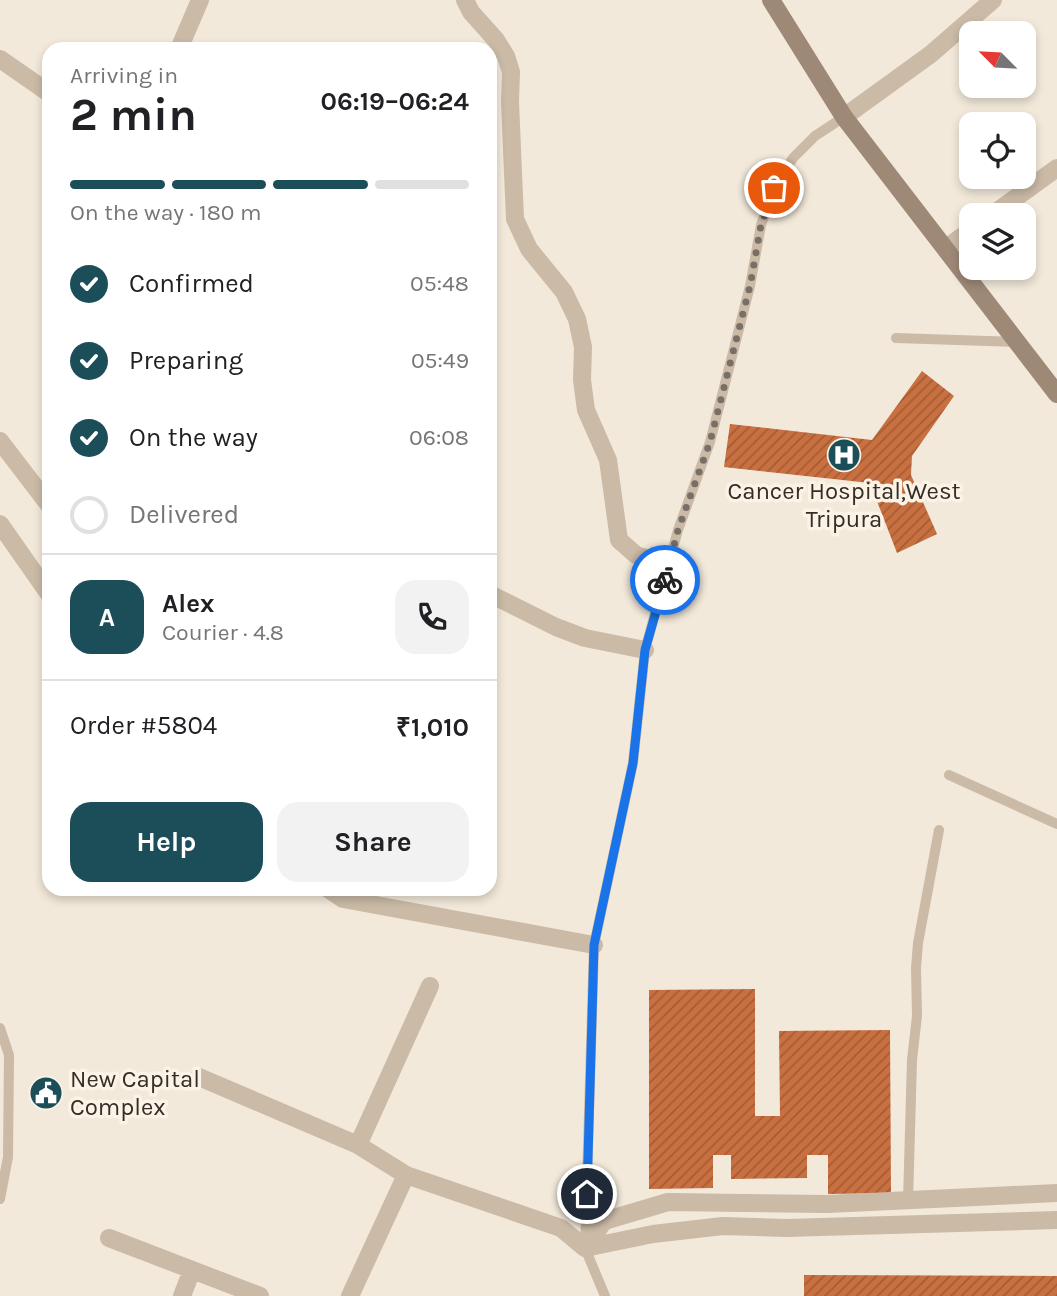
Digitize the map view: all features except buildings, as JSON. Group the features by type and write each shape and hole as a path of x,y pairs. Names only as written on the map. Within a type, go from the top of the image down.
{"street":[{"path":"182,42 201,0"},
{"path":"465,0 471,12 496,40 506,56 511,72 510,115 516,219 529,249 564,292 577,319 583,347 582,380 586,410 608,460 619,540 636,555 669,565"},
{"path":"771,0 844,117 1057,394"},
{"path":"844,117 931,54 984,4"},
{"path":"0,59 42,88"},
{"path":"1009,203 1057,168"},
{"path":"946,248 959,239"},
{"path":"0,441 42,496"},
{"path":"0,524 42,584"},
{"path":"497,601 585,638 645,650"},
{"path":"338,896 594,945"},
{"path":"358,1145 430,986"},
{"path":"199,1077 358,1145 406,1175 561,1228 585,1248"},
{"path":"350,1296 406,1175"},
{"path":"585,1248 604,1221 668,1202 828,1204 1057,1193"},
{"path":"585,1248 653,1234 723,1226 787,1228 1057,1220"},
{"path":"109,1238 260,1296"},
{"path":"182,1296 191,1270"}],"lane":[{"path":"605,1296 585,1248 594,945 633,763 645,650 678,530 710,442 750,286 761,225 774,188 793,158 815,136 844,117"},
{"path":"896,338 1018,342"},
{"path":"949,775 1057,824"},
{"path":"908,1201 918,943 939,830"},
{"path":"0,1028 9,1055 8,1157 0,1199"}],"way so far":[{"path":"665,580 678,530 710,442 750,286 761,225 774,188"}],"place":[{"name":"Cancer Hospital,West Tripura","path":"844,455"},
{"name":"New Capital Complex","path":"46,1093"}],"route":[{"path":"587,1194 594,945 633,763 645,650 665,580"}]}
